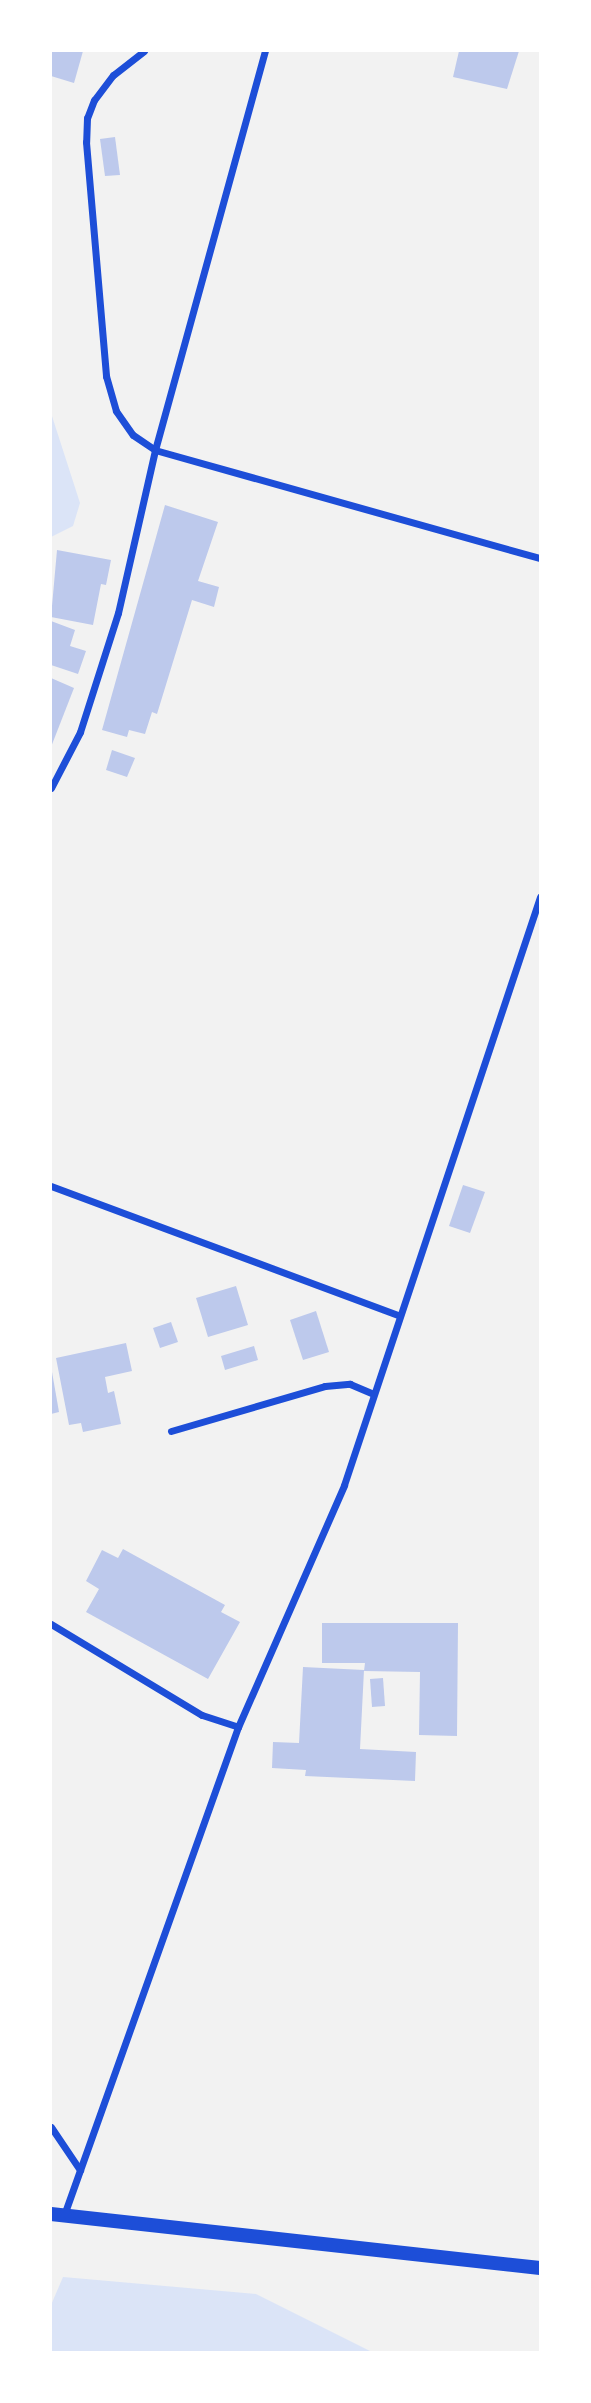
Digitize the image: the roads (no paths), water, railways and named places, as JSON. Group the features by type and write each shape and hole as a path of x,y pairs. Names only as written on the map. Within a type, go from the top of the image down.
{"main road":[{"path":"57,2215 540,2268"}],"street":[{"path":"144,51 113,75 94,100 87,118 86,142 106,376 116,411 133,435 155,450 540,558"},
{"path":"51,788 80,732 118,613 155,450 265,51"},
{"path":"57,2215 80,2170 238,1727 344,1485 398,1315 428,1239 540,897"},
{"path":"51,1186 398,1315"},
{"path":"171,1431 326,1386 350,1384 373,1394"},
{"path":"51,1624 202,1715 238,1727"},
{"path":"51,2127 80,2170"}]}
